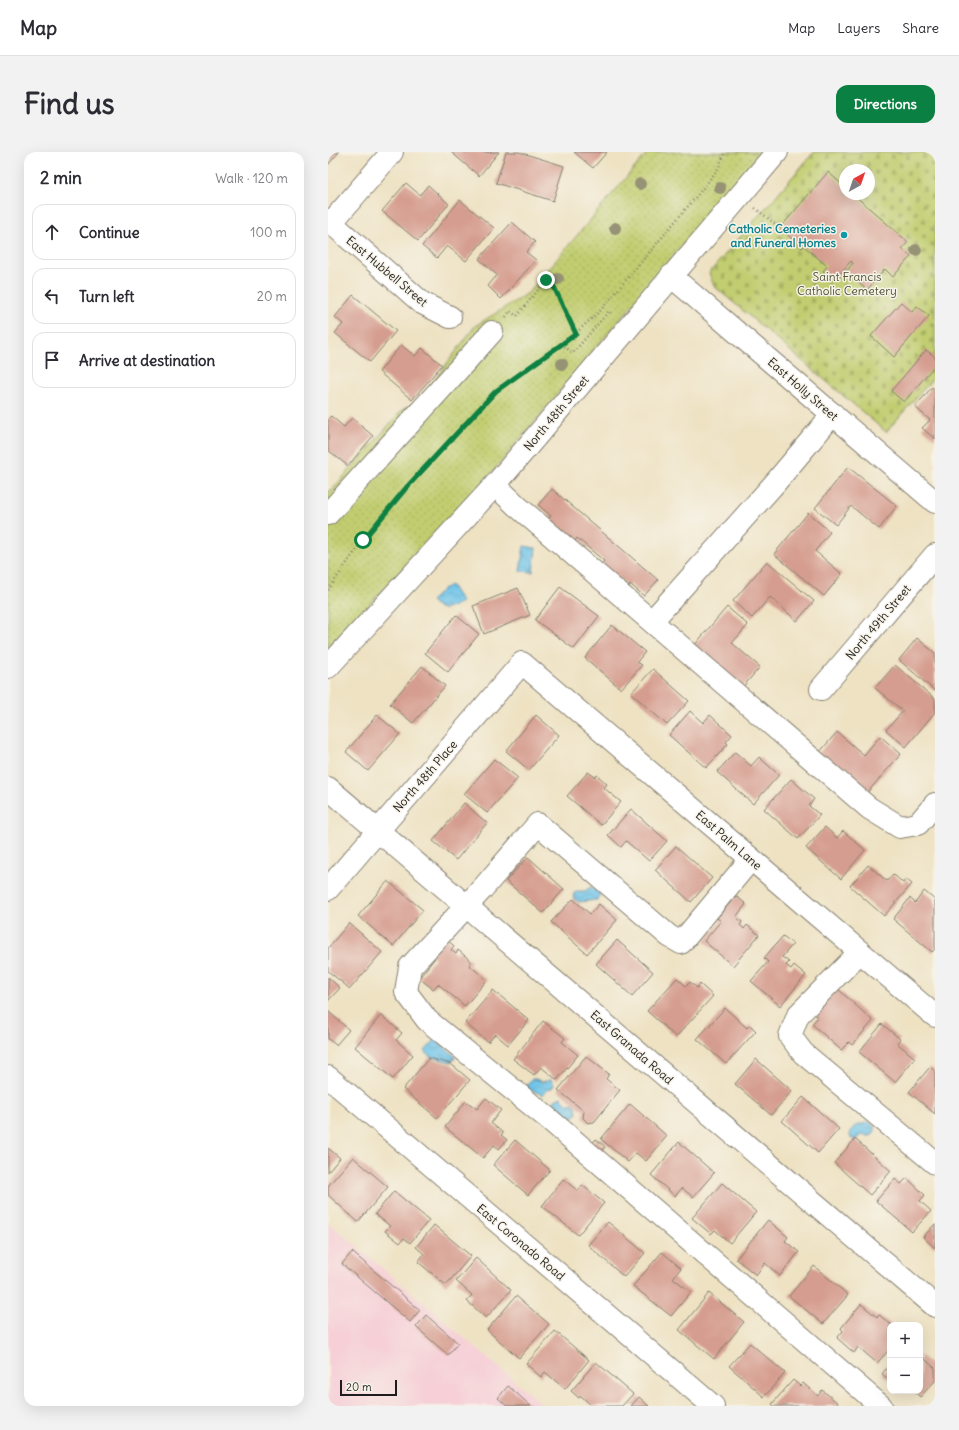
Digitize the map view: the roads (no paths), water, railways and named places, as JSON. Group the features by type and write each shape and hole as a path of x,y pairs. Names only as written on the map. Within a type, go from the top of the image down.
{"street":[{"path":"330,221 392,152"},
{"name":"North 48th Street","path":"328,667 495,485 777,152"},
{"name":"East Hubbell Street","path":"330,221 422,303 450,317"},
{"name":"East Holly Street","path":"671,276 935,502"},
{"path":"328,514 498,325"},
{"path":"652,621 833,414"},
{"path":"495,485 517,506 869,808 900,827 918,824 935,804"},
{"name":"North 49th Street","path":"821,689 935,555"},
{"name":"North 48th Place","path":"328,890 522,663"},
{"name":"East Palm Lane","path":"522,663 935,1016"},
{"name":"East Granada Road","path":"328,788 935,1306"},
{"path":"751,859 681,943 669,936 538,824 467,906 410,967 406,992 427,1020 550,1120 881,1406"},
{"path":"860,952 798,1015 790,1036 803,1053 935,1164"},
{"name":"East Coronado Road","path":"328,1077 714,1406"}],"water":[{"path":"524,546 536,548 533,572 520,571"},
{"path":"451,585 462,602 449,608 439,608 431,601 443,589"},
{"path":"591,887 599,893 600,896 597,900 579,902 573,898 574,893 577,891 585,891"},
{"path":"435,1040 454,1055 455,1058 452,1062 430,1057 425,1051"},
{"path":"532,1079 542,1082 551,1079 554,1085 542,1095 527,1089 527,1085"},
{"path":"561,1097 568,1104 573,1103 576,1106 577,1114 569,1118 557,1112 554,1104 555,1100"},
{"path":"869,1122 875,1127 875,1131 871,1136 861,1135 858,1139 853,1140 850,1136 854,1127 858,1124"}],"place":[{"name":"Catholic Cemeteries and Funeral Homes","path":"844,235"}],"park label":[{"name":"Saint Francis Catholic Cemetery","path":"847,283"}]}
